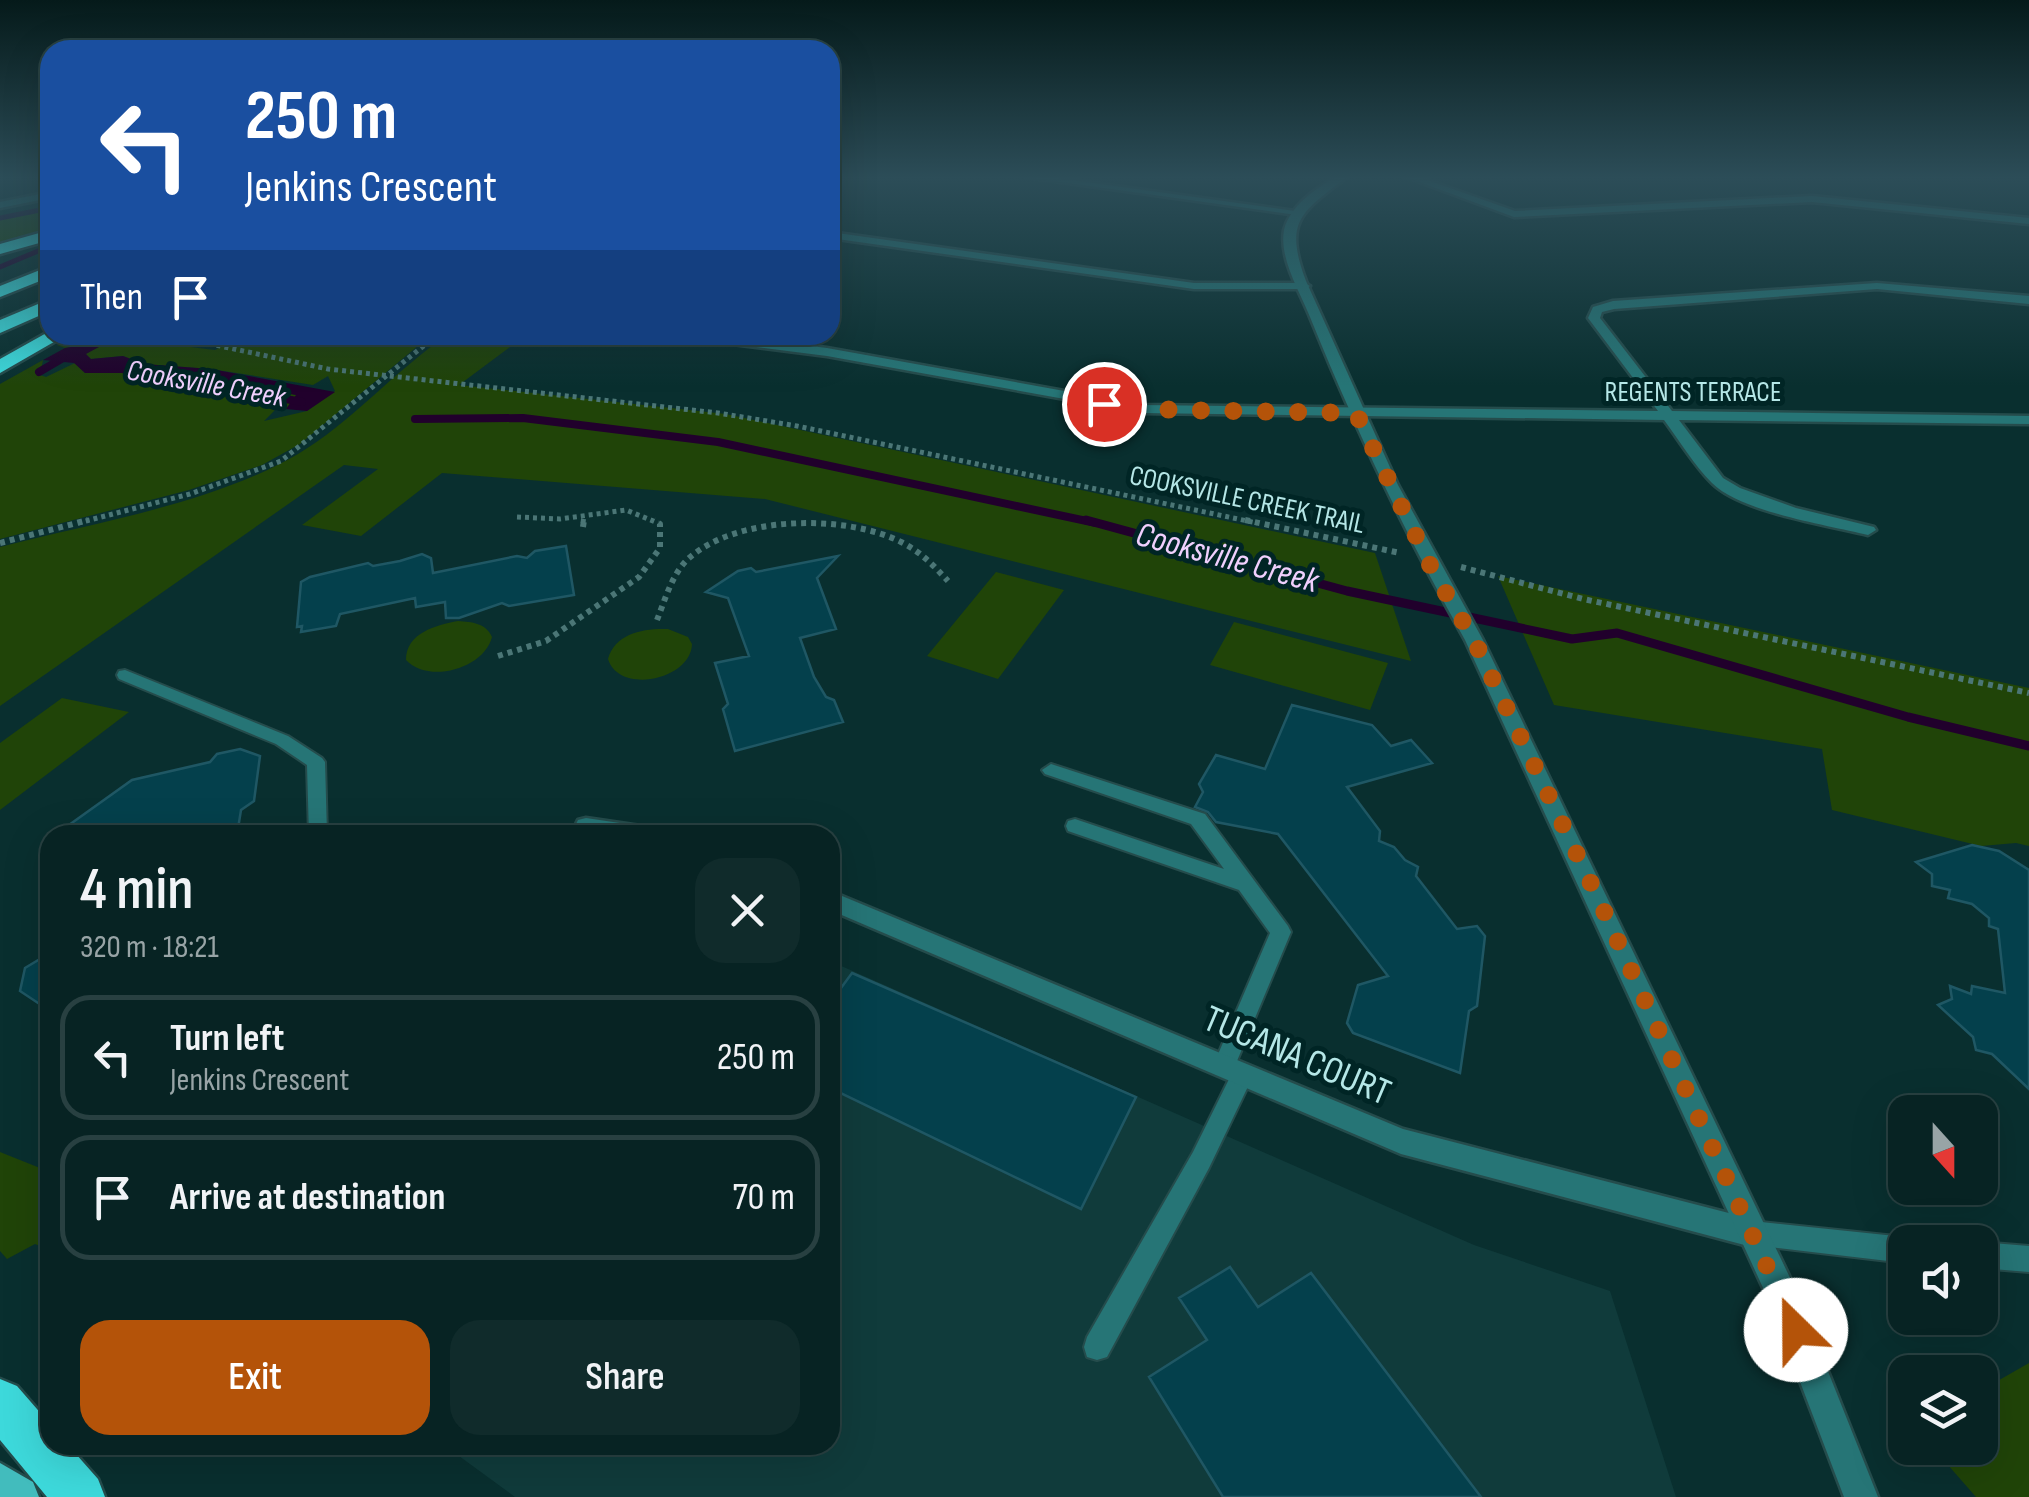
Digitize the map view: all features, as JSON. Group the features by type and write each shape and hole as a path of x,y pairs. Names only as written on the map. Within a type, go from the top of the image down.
{"highway":[{"path":"0,292 40,274"},
{"path":"0,327 40,309"},
{"path":"0,367 40,344"},
{"path":"0,1403 40,1450"},
{"path":"44,1455 80,1497"}],"main road":[{"path":"0,1484 18,1497"}],"street":[{"path":"920,247 1194,286 1304,286"},
{"path":"1292,247 1356,413 1431,566 1474,640 1783,1297 1861,1497"},
{"path":"1868,530 1736,494 1718,482 1594,318 1597,310 1614,305 1878,286 2029,300"},
{"name":"REGENTS TERRACE","path":"771,345 1142,408 2029,420"},
{"name":"TUCANA COURT","path":"840,904 1402,1141 1752,1233"}],"lane":[{"path":"126,675 282,740 316,762 318,825"},
{"path":"1051,770 1198,820 1281,932 1201,1160 1096,1347"},
{"path":"1076,826 1246,884"},
{"path":"1752,1233 1888,1248"},
{"path":"1998,1256 2029,1259"}],"path":[{"name":"COOKSVILLE CREEK TRAIL","path":"211,345 328,370 718,413 796,426 2029,694"},
{"path":"0,543 190,494 281,461 425,345"},
{"path":"498,656 546,641 639,578 660,548 660,524 644,511 619,508 562,518 516,517"},
{"path":"583,527 584,514"},
{"path":"658,620 671,584 689,559 710,544 751,529 836,524 890,537 921,552 948,580"}],"shaded area":[{"path":"840,965 1474,1245 1610,1291 1676,1497 515,1497 458,1455 840,1455"}],"green space":[{"path":"100,345 174,345 215,350 224,345 419,345 300,444 262,465 189,490 0,539 0,384 43,360 40,375 46,377 75,363 85,373 122,373 222,393 250,387 297,395 286,409 275,410 264,421 307,411 335,391 328,376 313,385 211,369 144,364 123,356 91,359 85,354"},
{"path":"434,345 513,345 459,385 726,414 1375,553 1411,661 765,499 442,473 361,536 302,525 378,469 344,465 0,706 0,547 153,510 264,471 317,442"},
{"path":"996,572 1064,590 998,679 927,656"},
{"path":"1498,576 2029,688 2029,846 1981,846 1832,810 1822,749 1554,705"},
{"path":"458,621 482,626 492,637 478,657 467,665 441,672 416,667 406,660 417,637"},
{"path":"1234,622 1388,663 1370,710 1210,665"},
{"path":"668,629 688,637 692,644 689,656 668,674 639,680 626,677 608,659 624,638 640,631"},
{"path":"62,698 129,712 0,810 0,743"},
{"path":"0,1152 40,1168 40,1246 35,1244 7,1259 0,1251"},
{"path":"2029,1363 2029,1497 1976,1497 1948,1465 1998,1465 1998,1381"}],"water":[{"path":"103,345 86,354 91,359 123,356 144,364 211,369 335,392 307,411 286,409 296,395 250,387 198,394 122,373 85,373 74,363 43,360 65,348"}],"building":[{"path":"566,546 574,595 509,606 502,603 459,618 446,618 445,602 416,607 415,598 340,614 336,626 301,632 302,626 297,627 301,582 310,577 422,554 431,558 433,573 517,556 527,558 535,551"},
{"path":"838,556 817,578 836,629 800,638 814,677 826,697 834,700 843,722 735,751 723,709 728,704 715,663 749,656 728,598 706,592 738,571 751,568 756,572"},
{"path":"1292,705 1372,725 1391,746 1411,740 1432,763 1347,787 1380,831 1379,841 1394,847 1418,867 1416,876 1457,929 1477,926 1485,936 1477,1006 1469,1011 1460,1073 1353,1033 1347,1023 1358,985 1388,976 1278,834 1216,822 1208,812 1195,807 1203,792 1199,784 1216,755 1265,769"},
{"path":"240,749 260,756 254,801 241,810 239,825 69,825 132,780 210,762 217,754"},
{"path":"1972,845 1999,851 2029,870 2029,1089 1992,1054 1976,1050 1973,1037 1938,1005 1952,999 1950,986 1971,994 1972,986 2005,993 1998,929 1989,926 1989,918 1972,904 1948,898 1950,890 1932,886 1932,874 1916,862"},
{"path":"40,959 40,1004 20,991 25,968"},
{"path":"852,973 1136,1097 1081,1209 840,1093 840,989"},
{"path":"1230,1267 1258,1307 1311,1273 1481,1497 1223,1497 1149,1377 1207,1340 1179,1298"}],"waterway":[{"path":"0,267 40,250"},
{"path":"39,372 63,358"},
{"name":"Cooksville Creek","path":"226,388 302,402"},
{"name":"Cooksville Creek","path":"415,419 523,418 718,442 1096,523"},
{"name":"Cooksville Creek","path":"1086,520 1347,591 1572,639 1617,633 1908,717 2029,746"}],"route":[{"path":"1104,404 1174,410 1356,413 1434,573 1474,640 1598,898 1796,1330"}]}
